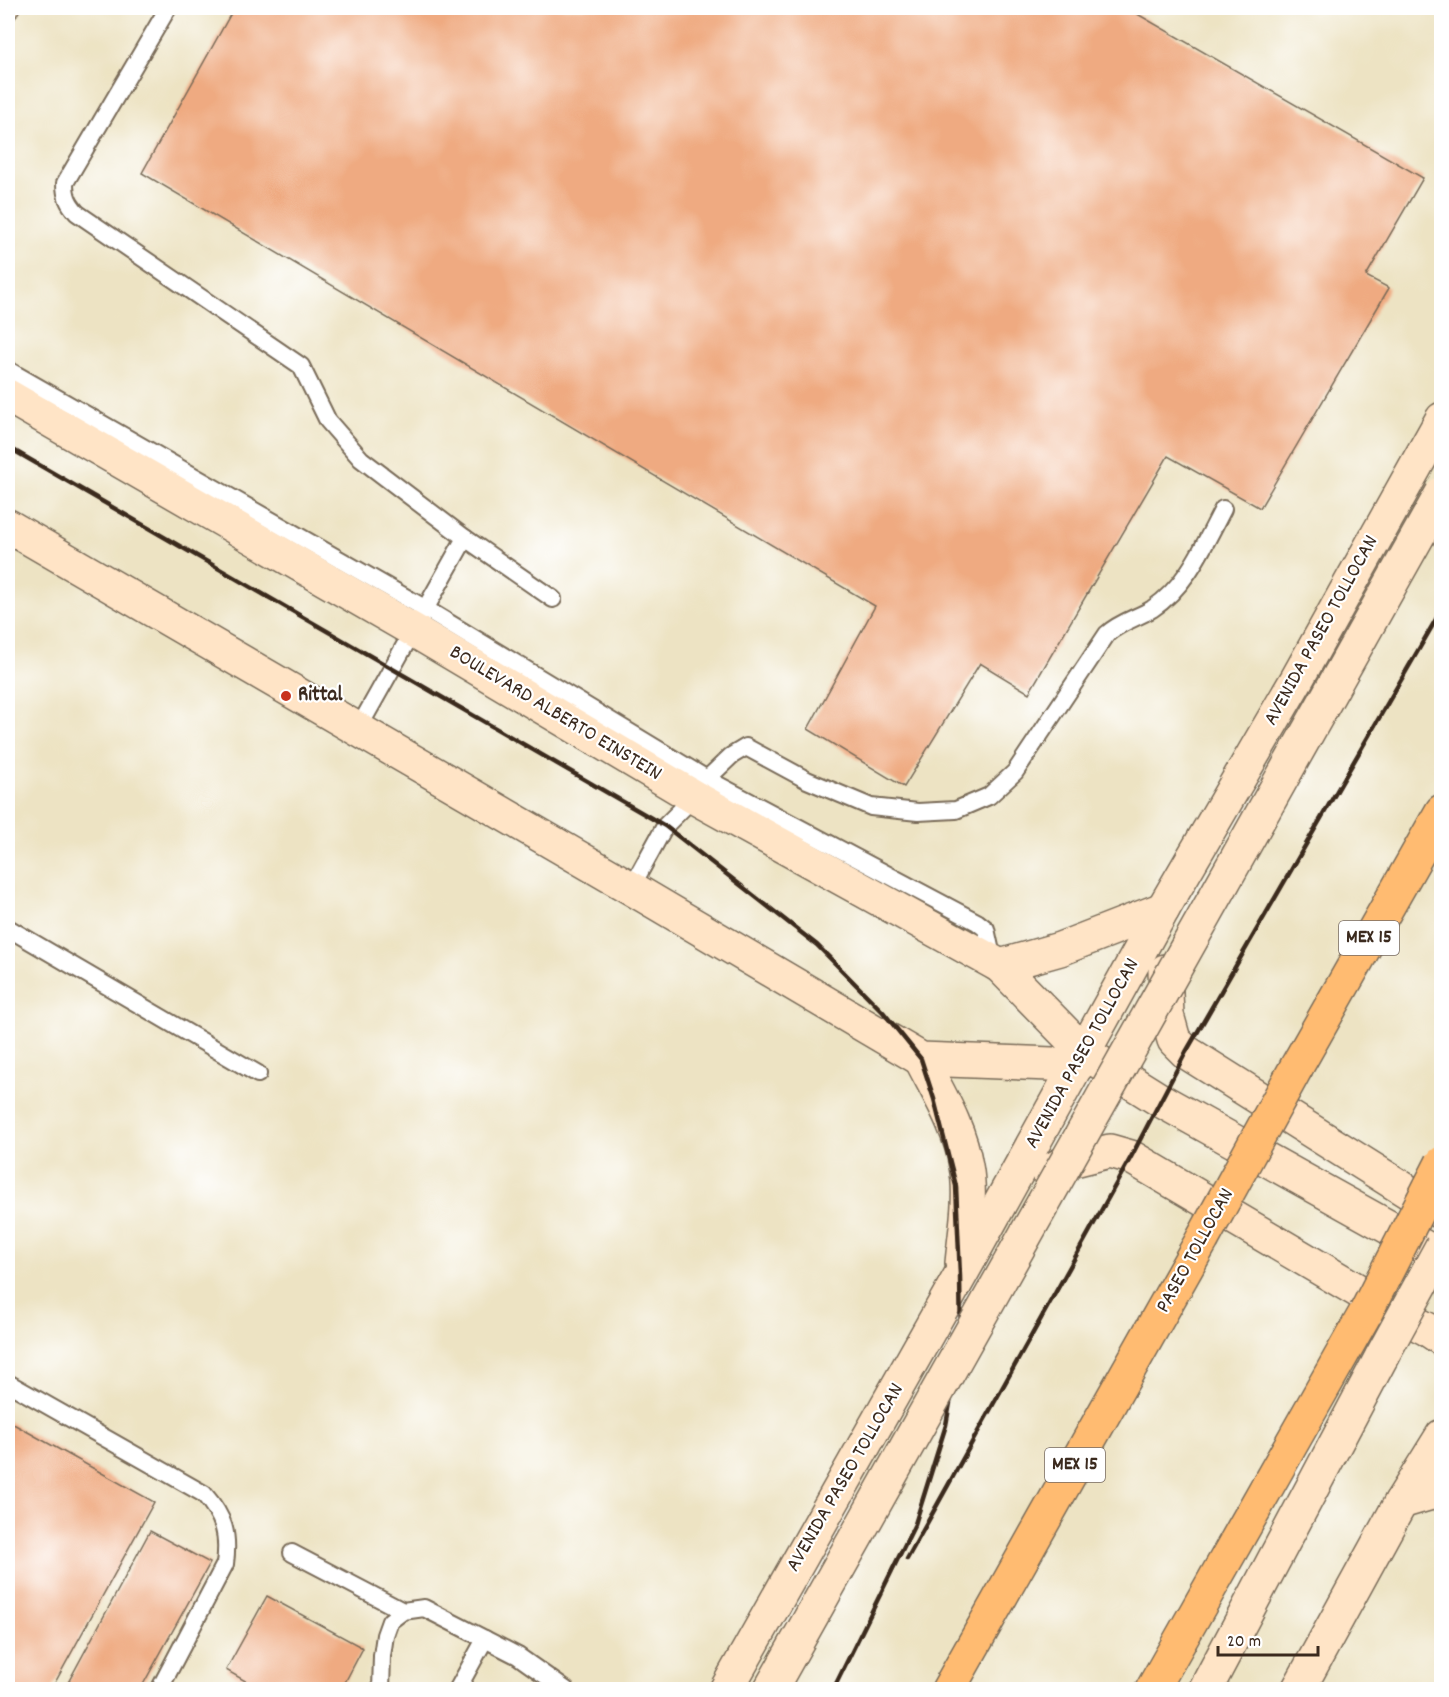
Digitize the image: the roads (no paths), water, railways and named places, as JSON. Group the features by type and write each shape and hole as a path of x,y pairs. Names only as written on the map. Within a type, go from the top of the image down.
{"highway":[{"name":"PASEO TOLLOCAN","path":"948,1689 1442,811"},
{"path":"1152,1689 1366,1312 1442,1163"}],"main road":[{"name":"BOULEVARD ALBERTO EINSTEIN","path":"8,396 419,619 996,964 1081,1059"},
{"name":"AVENIDA PASEO TOLLOCAN","path":"726,1689 1004,1198 1163,909 1291,689 1442,419"},
{"name":"AVENIDA PASEO TOLLOCAN","path":"770,1689 1442,493"},
{"path":"8,526 921,1059 1081,1059 1160,1100 1442,1257"},
{"path":"996,964 1092,938 1163,909 1167,1016 1174,1040 1186,1052 1442,1213"},
{"path":"921,1059 956,1129 966,1166 968,1201 960,1276"},
{"path":"1081,1059 1152,1116 1442,1279"},
{"path":"1004,1198 1066,1162 1110,1151 1131,1157 1442,1339"},
{"path":"1205,1689 1442,1246"},
{"path":"1298,1689 1401,1502 1442,1436"},
{"path":"1401,1502 1442,1490"}],"lane":[{"path":"168,8 65,183 65,193 70,205 77,213 296,362 307,375 328,421 361,459 465,538 553,599"},
{"path":"8,370 419,619"},
{"path":"631,888 665,826 731,756 746,747 807,780 871,807 918,812 956,810 989,796 1015,772 1107,634 1123,623 1152,609 1183,580 1222,509"},
{"path":"358,729 465,538"},
{"path":"8,928 258,1074"},
{"path":"8,1383 204,1494 215,1507 228,1545 225,1564 159,1689"},
{"path":"292,1553 403,1611"},
{"path":"381,1689 385,1635 390,1622 403,1611 424,1608 518,1656 566,1689"},
{"path":"457,1689 485,1639"}],"railway":[{"path":"8,447 665,826 817,945 883,1012 921,1059 934,1099 956,1186 961,1342 946,1425 915,1524 833,1690"},
{"path":"907,1559 1131,1157 1186,1052 1442,609"}],"place":[{"name":"Rittal","path":"286,696"}]}
